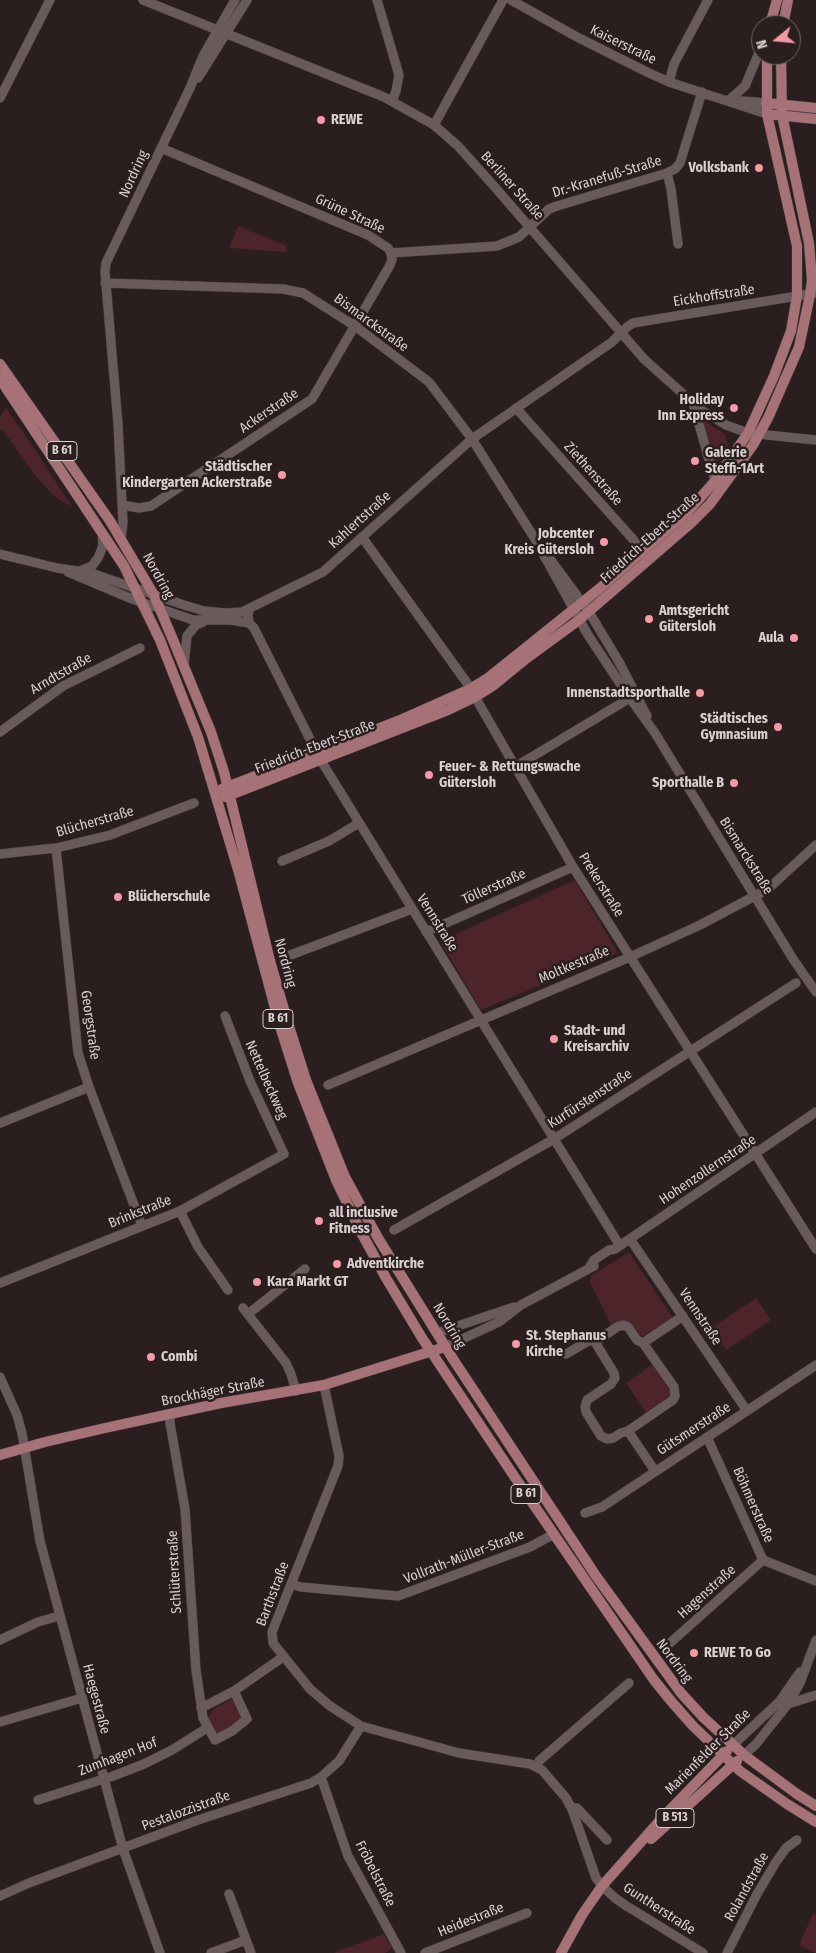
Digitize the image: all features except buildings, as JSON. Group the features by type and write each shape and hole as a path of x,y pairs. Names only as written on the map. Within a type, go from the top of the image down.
{"main road":[{"path":"773,15 777,0"},
{"path":"785,15 788,0"},
{"name":"Friedrich-Ebert-Straße","path":"216,796 494,685 589,612 647,555 715,481 748,434 784,351 797,296 798,265 796,239 767,109 768,65"},
{"name":"Friedrich-Ebert-Straße","path":"473,693 488,678 583,602 691,523 710,504 759,435 797,355 813,294 809,244 782,110 781,65"},
{"name":"Kaiserstraße","path":"767,109 816,108"},
{"name":"Kaiserstraße","path":"782,110 816,119"},
{"name":"B 61","path":"0,364 79,475 121,539"},
{"name":"B 61","path":"0,379 102,530"},
{"name":"Nordring","path":"102,530 137,590 181,690 216,796 279,1023 311,1118 336,1180 361,1232 430,1352 654,1680 693,1726 733,1764 755,1783 816,1822"},
{"name":"Nordring","path":"121,539 161,610 211,732 229,791 286,1020 319,1116 354,1195 445,1347 623,1615 681,1692 744,1755 816,1806"},
{"path":"422,1338 437,1333"},
{"name":"Hohenzollernstraße","path":"430,1352 445,1347"},
{"name":"Brockhäger Straße","path":"0,1455 170,1414 324,1385 430,1352"},
{"name":"Marienfelder Straße","path":"561,1953 582,1915 602,1886 663,1817 733,1745"},
{"name":"Marienfelder Straße","path":"625,1860 669,1824 744,1755"}],"street":[{"path":"0,98 50,0"},
{"name":"Berliner Straße","path":"143,0 392,101 434,125 458,146 644,359 693,403 726,426 748,434 816,440"},
{"name":"Nordring","path":"121,539 123,523 118,424 105,283 106,263 190,88 203,56 235,0"},
{"name":"Nordring","path":"190,88 227,34 247,0"},
{"path":"378,0 399,75 392,101"},
{"path":"434,125 502,0"},
{"name":"Kaiserstraße","path":"511,0 577,37 669,82 767,109"},
{"path":"669,82 674,64 708,0"},
{"path":"729,100 745,86 754,65"},
{"name":"Dr.-Kranefuß-Straße","path":"530,227 549,209 675,169 680,162 702,92"},
{"name":"Grüne Straße","path":"161,148 368,235 384,245 391,253 497,246 514,239 530,227"},
{"path":"667,173 671,189 678,244"},
{"name":"Ackerstraße","path":"122,505 140,508 151,506 312,399 389,267 392,260 391,253"},
{"name":"Bismarckstraße","path":"105,283 283,290 303,293 355,326 429,382 472,439 535,539 573,611 633,696"},
{"name":"Eickhoffstraße","path":"621,333 633,323 813,294"},
{"name":"Kahlertstraße","path":"0,554 57,568 80,571 181,604 214,612 232,613 250,608 323,572 472,439 612,342 621,333"},
{"path":"693,403 715,481"},
{"name":"Ziethenstraße","path":"516,408 647,555"},
{"path":"80,571 92,566 98,558 103,546 102,530"},
{"name":"Prekerstraße","path":"362,537 473,693 573,867 816,1249"},
{"name":"Bismarckstraße","path":"535,539 583,602 655,733 793,959 816,992"},
{"name":"Kahlertstraße","path":"57,568 161,610 193,620 230,620 249,623"},
{"path":"249,623 248,614 250,608"},
{"path":"184,665 186,636 196,625 205,621"},
{"name":"Vennstraße","path":"249,623 254,628 318,756 554,1139 617,1248"},
{"name":"Arndtstraße","path":"0,732 63,686 140,648"},
{"path":"513,764 633,696"},
{"name":"Blücherstraße","path":"0,854 56,848 110,835 194,803"},
{"path":"282,861 329,841 359,823"},
{"name":"Moltkestraße","path":"328,1085 630,957 700,925 755,896 775,883 816,845"},
{"name":"Georgstraße","path":"56,848 78,1053 142,1226"},
{"name":"Töllerstraße","path":"426,932 573,867"},
{"path":"288,956 412,910"},
{"name":"Kurfürstenstraße","path":"394,1230 554,1139 796,983"},
{"name":"Nettelbeckweg","path":"225,1016 250,1081 284,1154"},
{"path":"0,1123 89,1087"},
{"name":"Hohenzollernstraße","path":"445,1347 499,1322 522,1305 590,1266 594,1260 609,1250 617,1248 816,1112"},
{"name":"Brinkstraße","path":"0,1283 180,1211 284,1154"},
{"path":"180,1211 198,1247 228,1290"},
{"name":"Vennstraße","path":"630,1239 747,1411"},
{"path":"296,1391 286,1363 246,1311 305,1269"},
{"name":"Hohenzollernstraße","path":"437,1333 522,1305"},
{"path":"643,1342 682,1316"},
{"path":"566,1354 590,1340 595,1342 614,1373 615,1378 611,1384 587,1400 585,1407 586,1412 601,1436 606,1439 614,1438 628,1431 676,1396 674,1387 643,1342 637,1340 628,1327 617,1327 595,1342"},
{"name":"Gütsmerstraße","path":"585,1513 602,1507 816,1365"},
{"name":"Haegestraße","path":"0,1377 17,1415 40,1541 123,1849 160,1953"},
{"name":"Barthstraße","path":"324,1385 339,1456 338,1466 272,1632 273,1643 310,1690 361,1726 459,1753 537,1766"},
{"name":"Schlüterstraße","path":"170,1414 185,1509 194,1650 201,1708 208,1728"},
{"path":"628,1431 655,1471"},
{"name":"Böhmerstraße","path":"707,1437 763,1560 816,1581"},
{"name":"Vollrath-Müller-Straße","path":"291,1584 301,1587 398,1596 523,1549 554,1534"},
{"name":"Hagenstraße","path":"670,1643 763,1560"},
{"path":"0,1640 38,1622 59,1616"},
{"name":"Marienfelder Straße","path":"744,1755 756,1744 788,1704 800,1683 816,1640"},
{"path":"201,1708 234,1691 283,1657"},
{"name":"Marienfelder Straße","path":"733,1745 778,1702 807,1662"},
{"path":"602,1886 596,1878 572,1809 566,1798 537,1766 539,1761 629,1683"},
{"path":"208,1728 215,1740 218,1740 246,1721 247,1719 234,1691"},
{"path":"788,1704 816,1695"},
{"path":"0,1722 82,1698"},
{"name":"Pestalozzistraße","path":"0,1896 198,1820 311,1783 339,1761 361,1726"},
{"name":"Zumhagen Hof","path":"38,1800 144,1764 172,1750 208,1728"},
{"name":"Fröbelstraße","path":"321,1777 348,1856 401,1953"},
{"path":"572,1809 577,1808 607,1840"},
{"name":"Rolandstraße","path":"727,1953 757,1894 776,1862 786,1848 797,1840"},
{"name":"Guntherstraße","path":"602,1886 614,1898 703,1953"},
{"path":"228,1894 251,1953"},
{"name":"Heidestraße","path":"425,1953 526,1913"},
{"path":"211,1953 246,1940"}],"shaded area":[{"path":"238,226 287,246 286,252 229,248"},
{"path":"6,408 72,507 55,497 34,474 3,430 0,430 0,417"},
{"path":"698,417 725,434 728,447 713,469"},
{"path":"575,880 618,953 481,1010 440,941"},
{"path":"629,1252 673,1318 643,1336 637,1334 632,1328 612,1327 590,1282 591,1276"},
{"path":"756,1298 771,1320 726,1350 711,1328"},
{"path":"653,1364 670,1391 671,1396 669,1400 647,1414 626,1383"},
{"path":"232,1698 244,1718 218,1736 207,1718 214,1709"},
{"path":"813,1913 816,1915 816,1953 799,1945"},
{"path":"384,1934 392,1948 385,1953 335,1952"}],"place":[{"name":"REWE","path":"321,120"},
{"name":"Volksbank","path":"759,168"},
{"name":"Holiday Inn Express","path":"734,408"},
{"name":"Galerie Steffi-1Art","path":"695,461"},
{"name":"Städtischer Kindergarten Ackerstraße","path":"282,475"},
{"name":"Jobcenter Kreis Gütersloh","path":"604,542"},
{"name":"Amtsgericht Gütersloh","path":"649,619"},
{"name":"Aula","path":"794,638"},
{"name":"Innenstadtsporthalle","path":"700,693"},
{"name":"Städtisches Gymnasium","path":"778,727"},
{"name":"Feuer- & Rettungswache Gütersloh","path":"429,775"},
{"name":"Sporthalle B","path":"734,783"},
{"name":"Blücherschule","path":"118,897"},
{"name":"Stadt- und Kreisarchiv","path":"554,1039"},
{"name":"all inclusive Fitness","path":"319,1221"},
{"name":"Adventkirche","path":"337,1264"},
{"name":"Kara Markt GT","path":"257,1282"},
{"name":"St. Stephanus Kirche","path":"516,1344"},
{"name":"Combi","path":"151,1357"},
{"name":"REWE To Go","path":"694,1653"}]}
